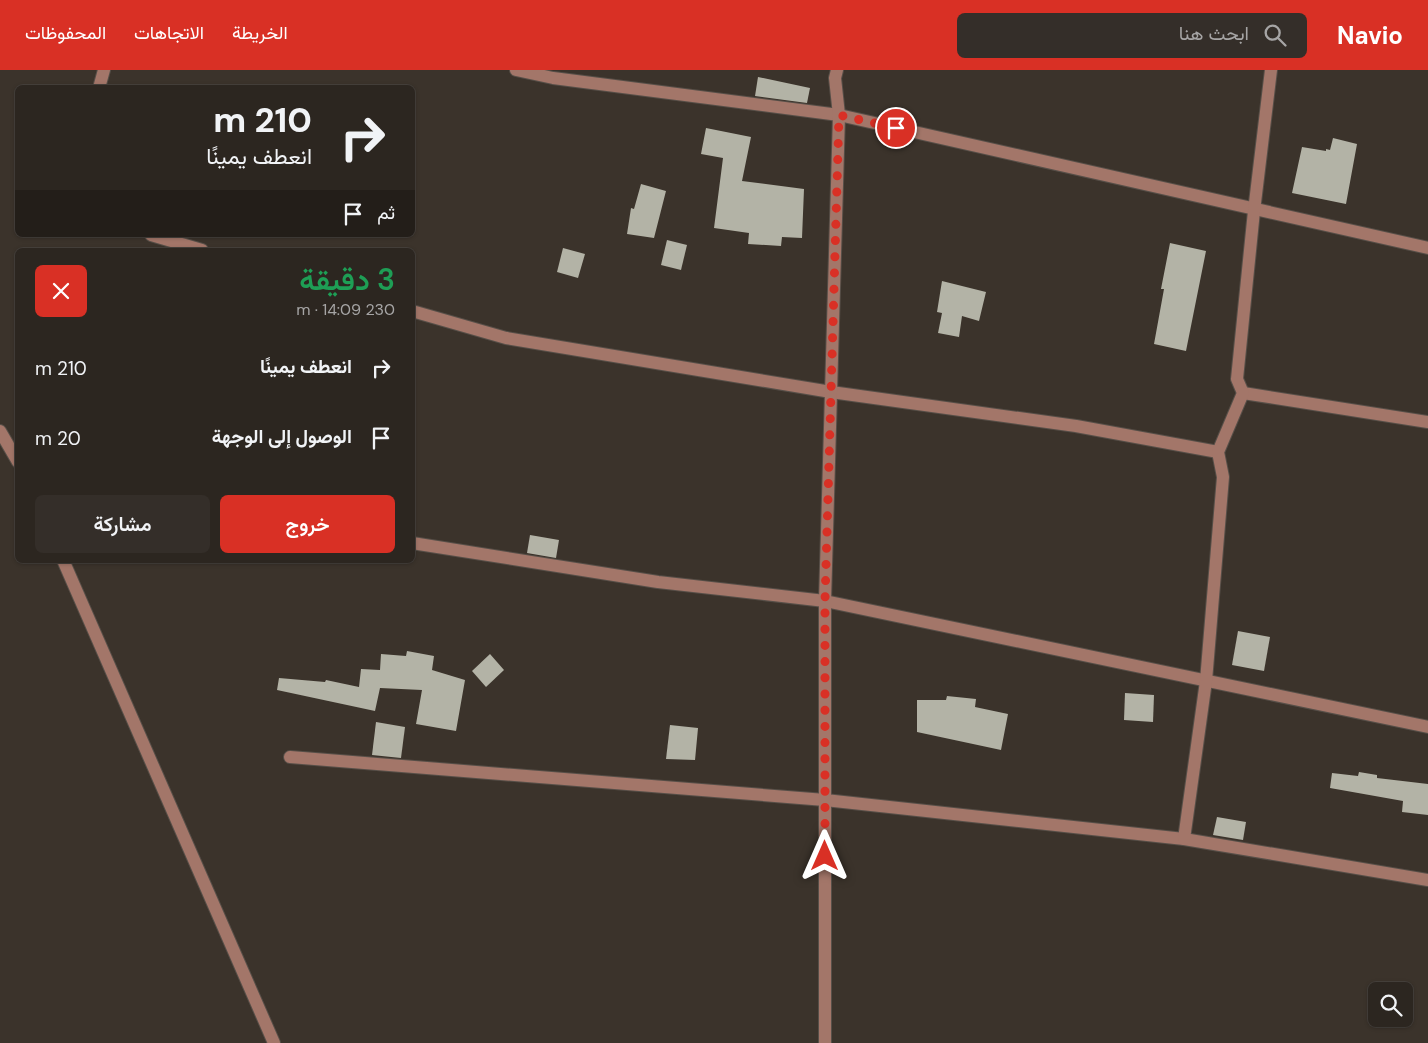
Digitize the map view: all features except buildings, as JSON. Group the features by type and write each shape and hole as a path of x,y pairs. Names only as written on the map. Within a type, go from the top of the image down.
{"street":[{"path":"100,85 104,70"},
{"path":"516,70 553,78 839,115 1254,211 1428,248"},
{"path":"825,1043 825,601 839,115 835,78 837,70"},
{"path":"1184,839 1206,681 1223,477 1218,452 1242,393 1237,379 1271,70"},
{"path":"158,237 195,248"},
{"path":"415,312 506,338 831,392 1076,426 1218,452"},
{"path":"1242,393 1428,422"},
{"path":"0,432 15,457"},
{"path":"415,543 658,582 825,601 1428,727"},
{"path":"64,563 274,1043"},
{"path":"290,757 825,800 1184,839 1428,880"}],"route":[{"path":"825,856 825,601 839,115 896,128"}]}
